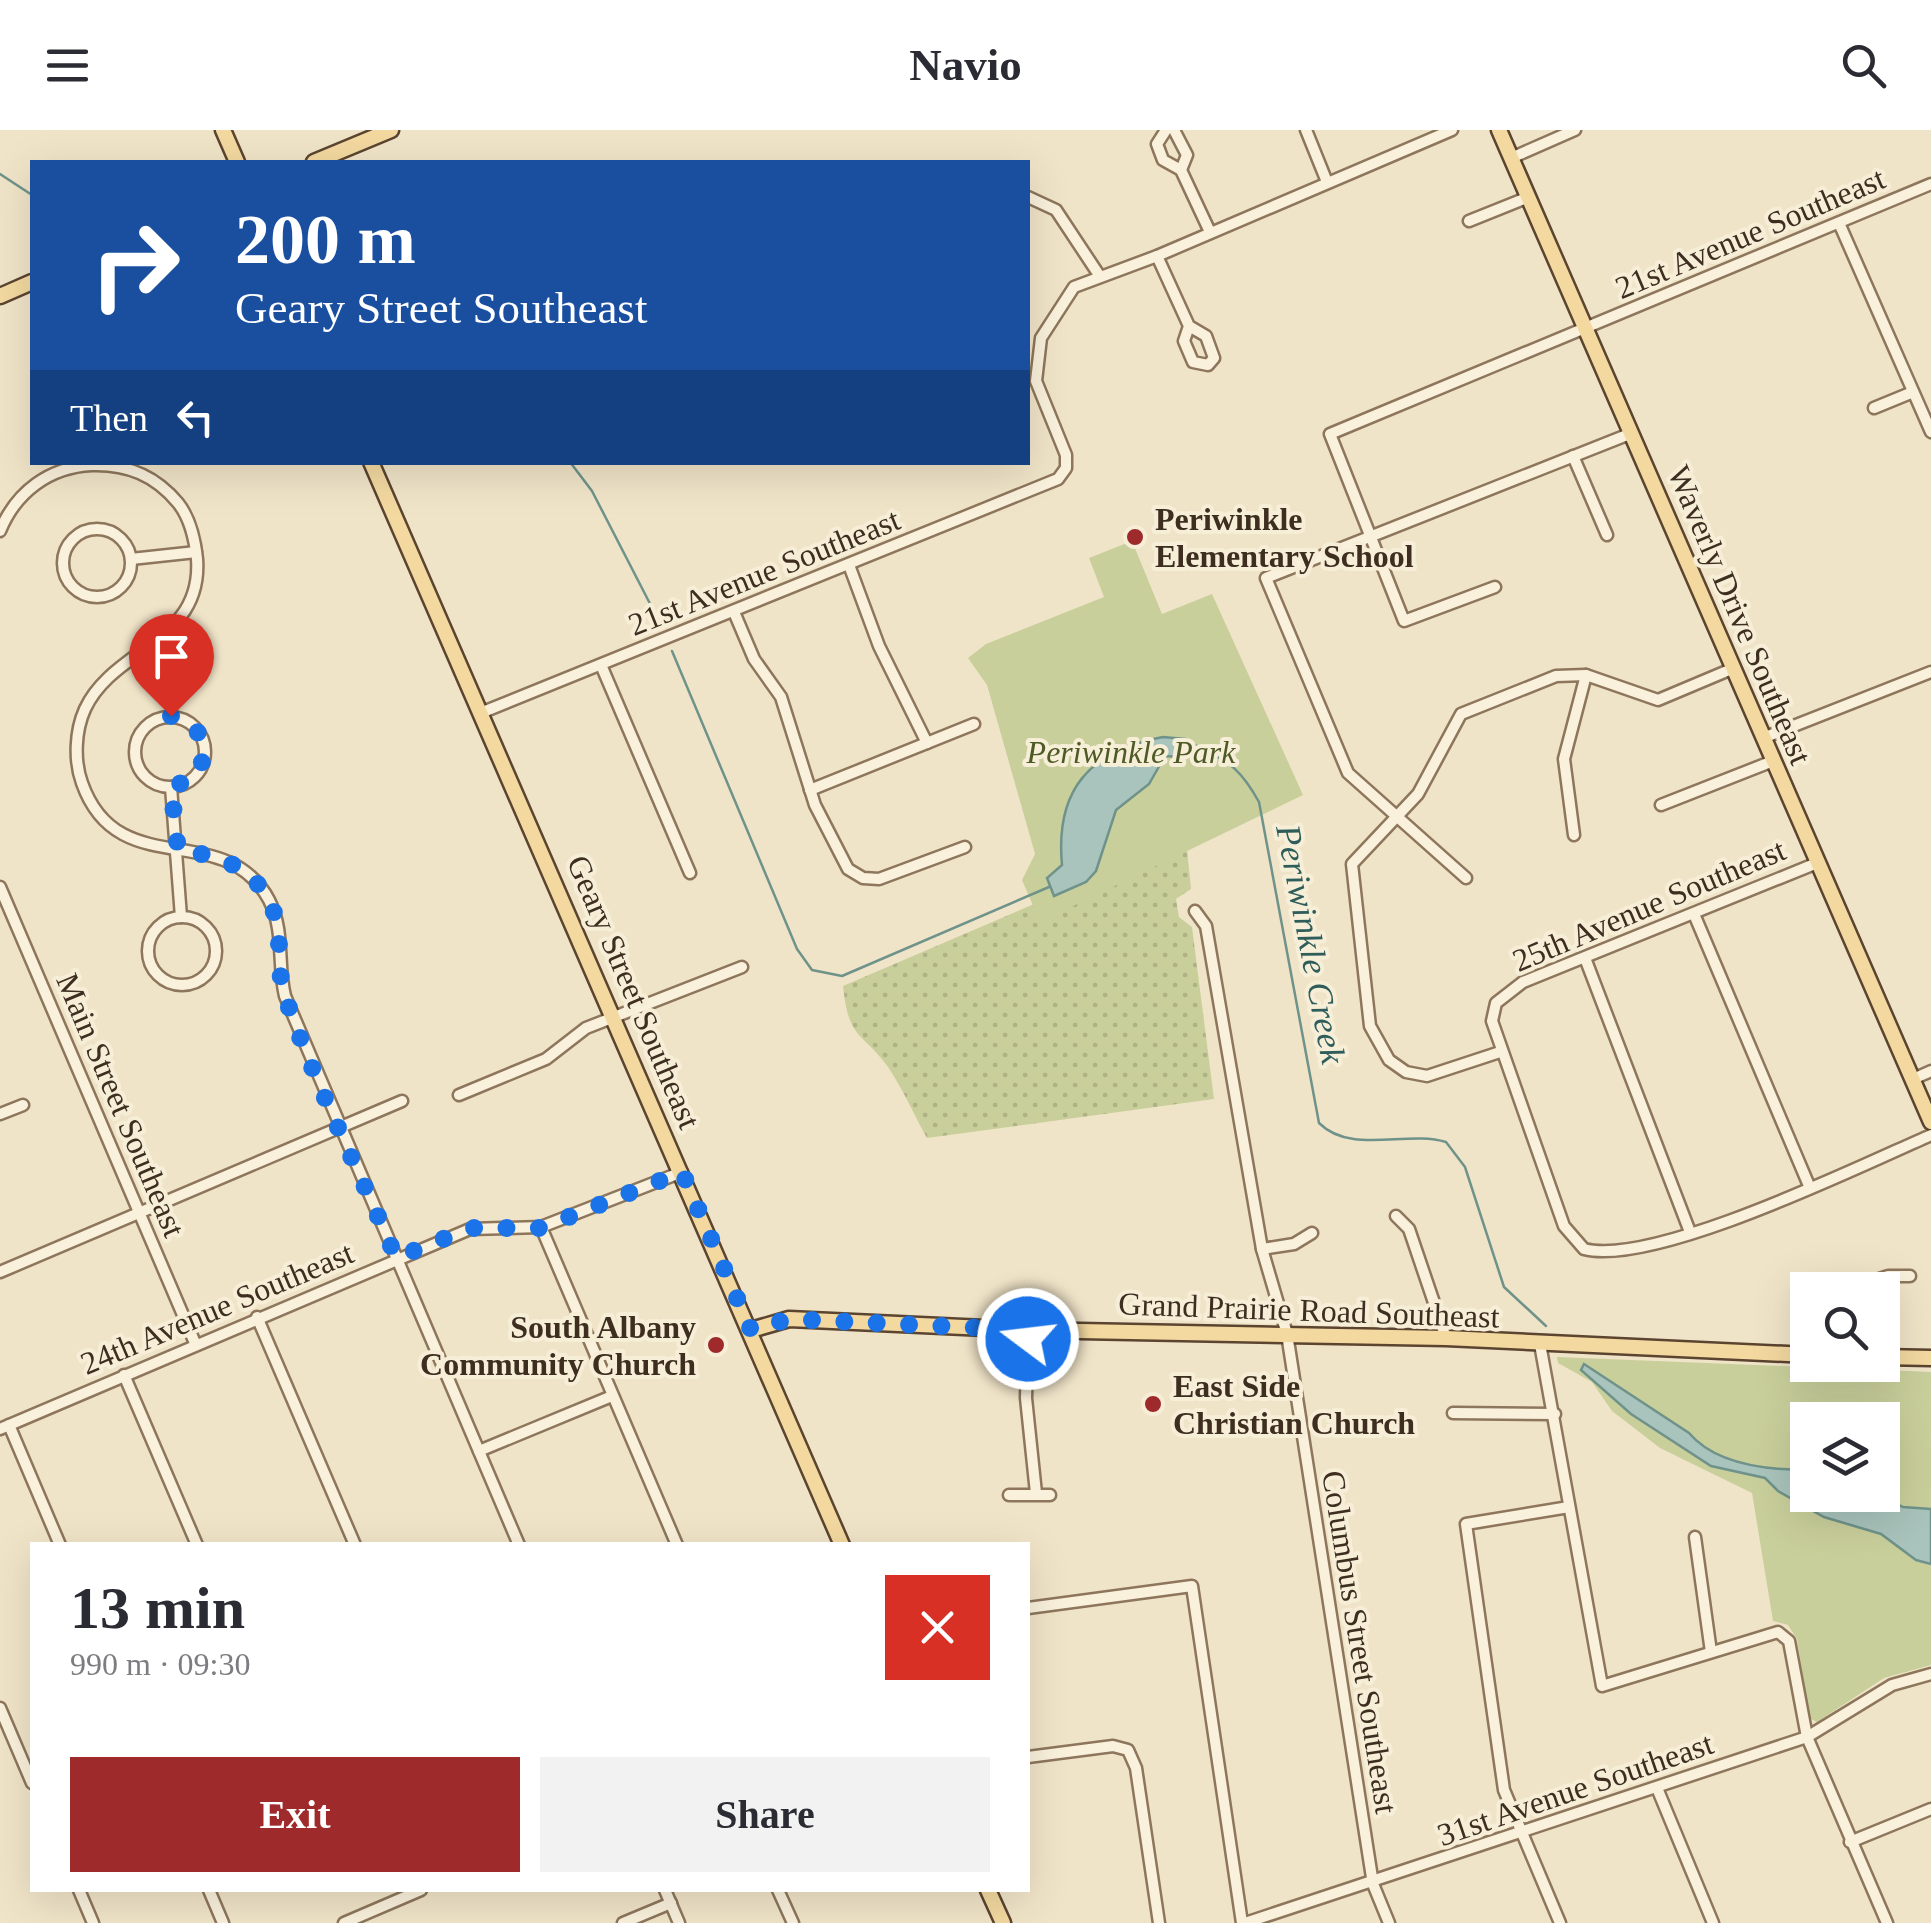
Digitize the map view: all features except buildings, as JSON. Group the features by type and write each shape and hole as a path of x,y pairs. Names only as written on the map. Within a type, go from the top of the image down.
{"main road":[{"path":"223,130 235,160"},
{"path":"319,160 391,130"},
{"name":"Waverly Drive Southeast","path":"1498,130 1588,328 1931,1122"},
{"path":"0,296 30,283"},
{"name":"Geary Street Southeast","path":"372,465 841,1542"},
{"name":"Grand Prairie Road Southeast","path":"751,1330 789,1319 1028,1330 1446,1338 1790,1353"},
{"path":"1900,1357 1931,1358"},
{"path":"989,1892 1003,1923"}],"street":[{"path":"1166,130 1157,144 1162,160 1181,170 1210,232"},
{"path":"1174,130 1187,155 1181,170"},
{"path":"1306,130 1327,182"},
{"path":"1032,382 1040,338 1056,308 1074,286 1157,256 1452,130"},
{"path":"1510,158 1575,130"},
{"path":"1042,184 1033,198 1056,210 1099,275"},
{"name":"21st Avenue Southeast","path":"1372,536 1330,434 1931,184"},
{"path":"1469,221 1529,197"},
{"path":"1839,223 1931,432"},
{"path":"1157,256 1189,326"},
{"name":"21st Avenue Southeast","path":"483,712 1063,475 1066,455 1032,382"},
{"path":"1874,408 1913,392"},
{"path":"1466,878 1348,773 1266,578 1632,433"},
{"path":"1573,456 1607,535"},
{"path":"0,531 9,509 48,475 98,465"},
{"path":"119,465 155,482 179,504 192,528 196,552 193,592 182,618 165,638 114,672 85,708 76,748 81,782 101,816 130,840 217,856 238,866 268,898 278,922 285,996 517,1542"},
{"path":"86,530 115,534 131,559 129,574 108,595 78,592 63,566 73,538 86,530"},
{"path":"1372,536 1404,622 1495,587"},
{"path":"131,559 196,552"},
{"path":"850,565 879,646 927,742"},
{"path":"734,612 754,659 781,697 810,790 838,854 862,878 879,880 965,847"},
{"path":"601,664 690,873"},
{"path":"1500,1052 1427,1076 1406,1072 1389,1060 1370,1026 1352,864 1418,794 1461,714 1556,676 1586,675 1658,700 1734,668"},
{"path":"1574,834 1564,759 1586,675"},
{"path":"1763,738 1930,676"},
{"path":"171,716 196,728 206,754 194,778 171,787 144,776 134,751 146,726 171,716"},
{"path":"810,790 974,724"},
{"path":"1660,806 1773,761"},
{"path":"171,787 181,917"},
{"name":"25th Avenue Southeast","path":"1690,1232 1620,1250 1584,1249 1564,1226 1500,1052 1492,1021 1496,1003 1505,993 1585,958 1816,863"},
{"name":"Main Street Southeast","path":"0,887 195,1344"},
{"name":"Columbus Street Southeast","path":"1194,912 1206,926 1262,1249 1288,1334 1373,1884 1389,1923"},
{"path":"1694,914 1810,1188"},
{"path":"181,917 206,926 216,950 207,975 183,986 158,976 148,952 157,928 181,917"},
{"path":"1585,958 1690,1232 1810,1188 1931,1134"},
{"path":"459,1095 546,1059 586,1028 742,967"},
{"path":"1912,1079 1931,1071"},
{"path":"0,1272 402,1101"},
{"path":"0,1114 23,1105"},
{"name":"24th Avenue Southeast","path":"4,1427 470,1228 541,1228 682,1172"},
{"path":"1396,1216 1408,1229 1446,1338"},
{"path":"541,1228 675,1542"},
{"path":"1262,1249 1294,1244 1312,1233"},
{"path":"1900,1276 1910,1276"},
{"path":"257,1317 354,1542"},
{"path":"1028,1330 1026,1398 1036,1492"},
{"path":"1540,1344 1602,1686 1778,1632 1790,1641 1806,1737 1886,1923"},
{"path":"124,1375 196,1542"},
{"path":"478,1451 612,1396"},
{"path":"1453,1412 1555,1414"},
{"path":"4,1427 59,1542"},
{"path":"1009,1495 1050,1494"},
{"path":"1560,1923 1504,1790 1466,1524 1569,1507"},
{"path":"1695,1538 1711,1652"},
{"path":"1030,1608 1192,1586 1244,1923"},
{"name":"31st Avenue Southeast","path":"1244,1923 1373,1884 1806,1737 1892,1686 1931,1674"},
{"path":"0,1708 30,1778"},
{"path":"1030,1757 1101,1746 1128,1750 1136,1768 1158,1923"},
{"path":"1657,1788 1713,1923"},
{"path":"1850,1842 1931,1809"},
{"path":"80,1892 93,1923"},
{"path":"210,1892 223,1923"},
{"path":"344,1923 416,1892"},
{"path":"666,1892 679,1923"},
{"path":"779,1892 793,1923"},
{"path":"624,1923 671,1903"}],"green space":[{"name":"Periwinkle Park","path":"1132,541 1162,614 1212,594 1303,795 1040,922 1022,880 1035,854 987,685 968,658 986,644 1104,597 1089,558"},
{"path":"1186,839 1191,889 1176,899 1179,917 1192,927 1214,1099 927,1138 888,1067 853,1026 843,986"},
{"path":"1557,1357 1790,1366 1790,1382 1900,1382 1900,1371 1931,1372 1931,1665 1884,1678 1817,1722 1809,1718 1797,1639 1788,1625 1773,1621 1752,1493 1660,1448 1612,1411 1592,1382 1558,1363"}],"water":[{"path":"1163,737 1185,739 1200,748 1197,758 1165,756 1149,784 1116,810 1096,871 1086,882 1054,896 1047,878 1062,865 1064,815 1082,778 1115,752"},
{"path":"1584,1364 1713,1452 1744,1464 1790,1469 1790,1498 1765,1478 1711,1466 1631,1414 1581,1370"},
{"path":"1900,1506 1931,1509 1931,1564 1916,1560 1881,1534 1815,1512 1900,1512"}],"waterway":[{"name":"Periwinkle Creek","path":"0,174 30,194"},
{"name":"Periwinkle Creek","path":"572,465 592,491 662,627"},
{"name":"Periwinkle Creek","path":"672,651 797,949 812,970 842,976 1049,887"},
{"name":"Periwinkle Creek","path":"1198,751 1234,769 1259,802 1319,1123 1347,1138 1446,1142 1465,1167 1504,1287 1546,1326"}],"place":[{"name":"Periwinkle Elementary School","path":"1135,537"},
{"name":"South Albany Community Church","path":"716,1345"},
{"name":"East Side Christian Church","path":"1153,1404"}],"route":[{"path":"171,716 185,719 196,728 204,740 206,754 203,767 194,778 182,786 171,787 178,850 217,856 238,866 268,898 278,922 280,976 285,996 396,1258 470,1228 541,1228 682,1172 751,1330 775,1321 797,1319 1028,1330 1028,1339"}]}
